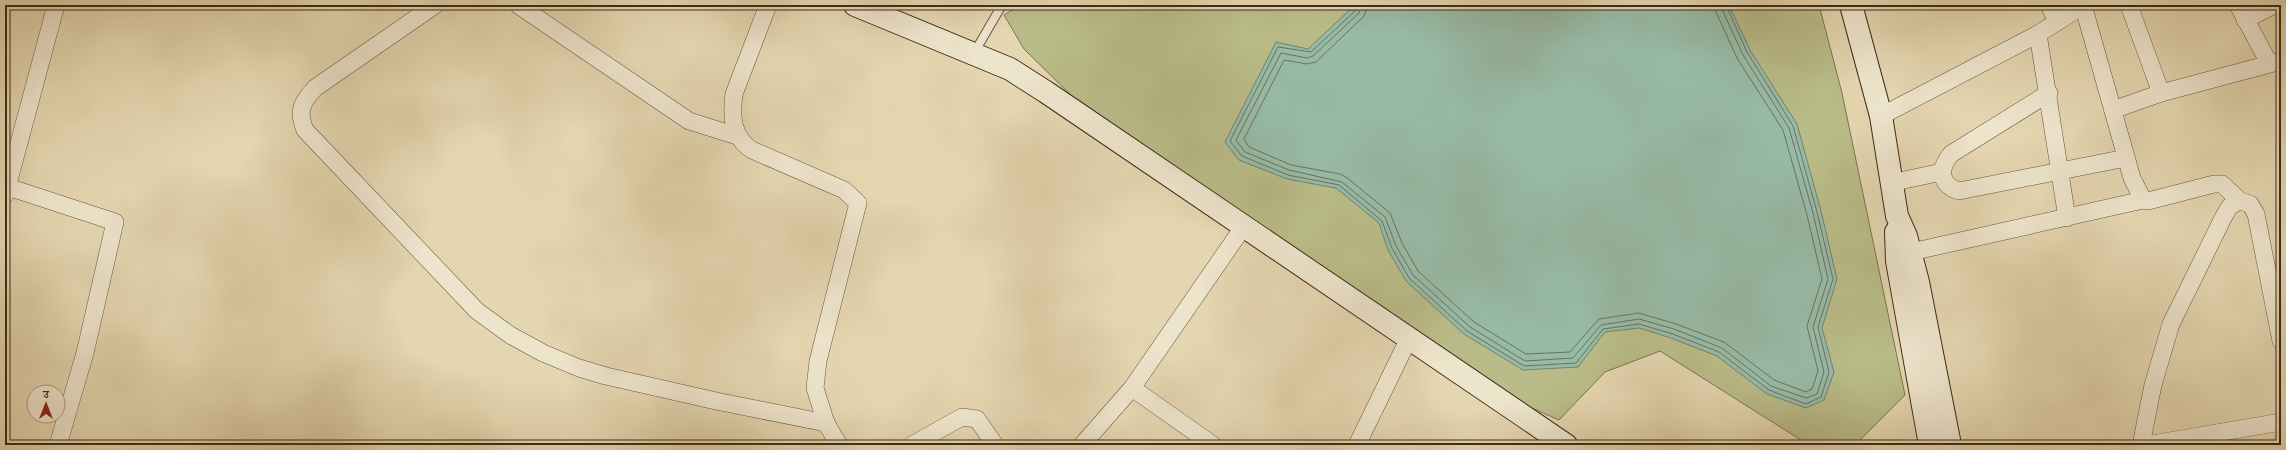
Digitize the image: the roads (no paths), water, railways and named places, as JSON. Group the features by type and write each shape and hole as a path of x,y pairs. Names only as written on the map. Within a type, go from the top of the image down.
{"street":[{"path":"56,5 6,189 115,222 85,353 58,445"},
{"path":"435,5 316,88 307,98 302,108 300,118 305,130 477,311 510,335 543,353 606,376 716,401 826,423"},
{"path":"518,5 689,121 737,136 752,150 844,190 858,204 818,361 815,388 826,423 839,445"},
{"path":"737,136 732,109 734,94 768,5"},
{"path":"855,5 904,27 1010,69 1566,445"},
{"path":"1851,5 1881,116 1890,183 1897,216 1911,252 1950,445"},
{"path":"2049,5 2057,22"},
{"path":"1881,116 2038,34 2084,5 2126,158 2132,178 2142,200"},
{"path":"2129,5 2161,93"},
{"path":"2113,110 2161,93 2275,62 2242,12 2274,5"},
{"path":"2038,34 2061,171 2067,218"},
{"path":"2048,93 1951,154 1945,161 1942,172 1943,179 1947,185 1959,191 2126,158"},
{"path":"1890,183 1942,172"},
{"path":"1911,252 2142,200 2148,201 2214,184 2222,184 2240,201 2250,204 2256,214 2281,341"},
{"path":"2141,445 2153,385 2171,324 2223,218 2230,206 2240,201"},
{"path":"1897,216 1897,261 1930,445"},
{"path":"1082,445 1132,388 1244,226"},
{"path":"1357,445 1409,338"},
{"path":"1132,388 1213,445"},
{"path":"912,445 962,417 977,419 995,445"},
{"path":"2146,445 2281,422"}],"lane":[{"path":"974,54 1002,5"}],"water":[{"path":"1355,5 1729,5 1750,50 1797,124 1821,211 1837,279 1822,328 1834,372 1824,400 1806,408 1767,394 1717,356 1671,338 1639,328 1605,332 1578,367 1523,370 1464,334 1406,281 1388,250 1379,223 1336,188 1287,179 1239,160 1225,142 1276,42 1308,49"}]}
